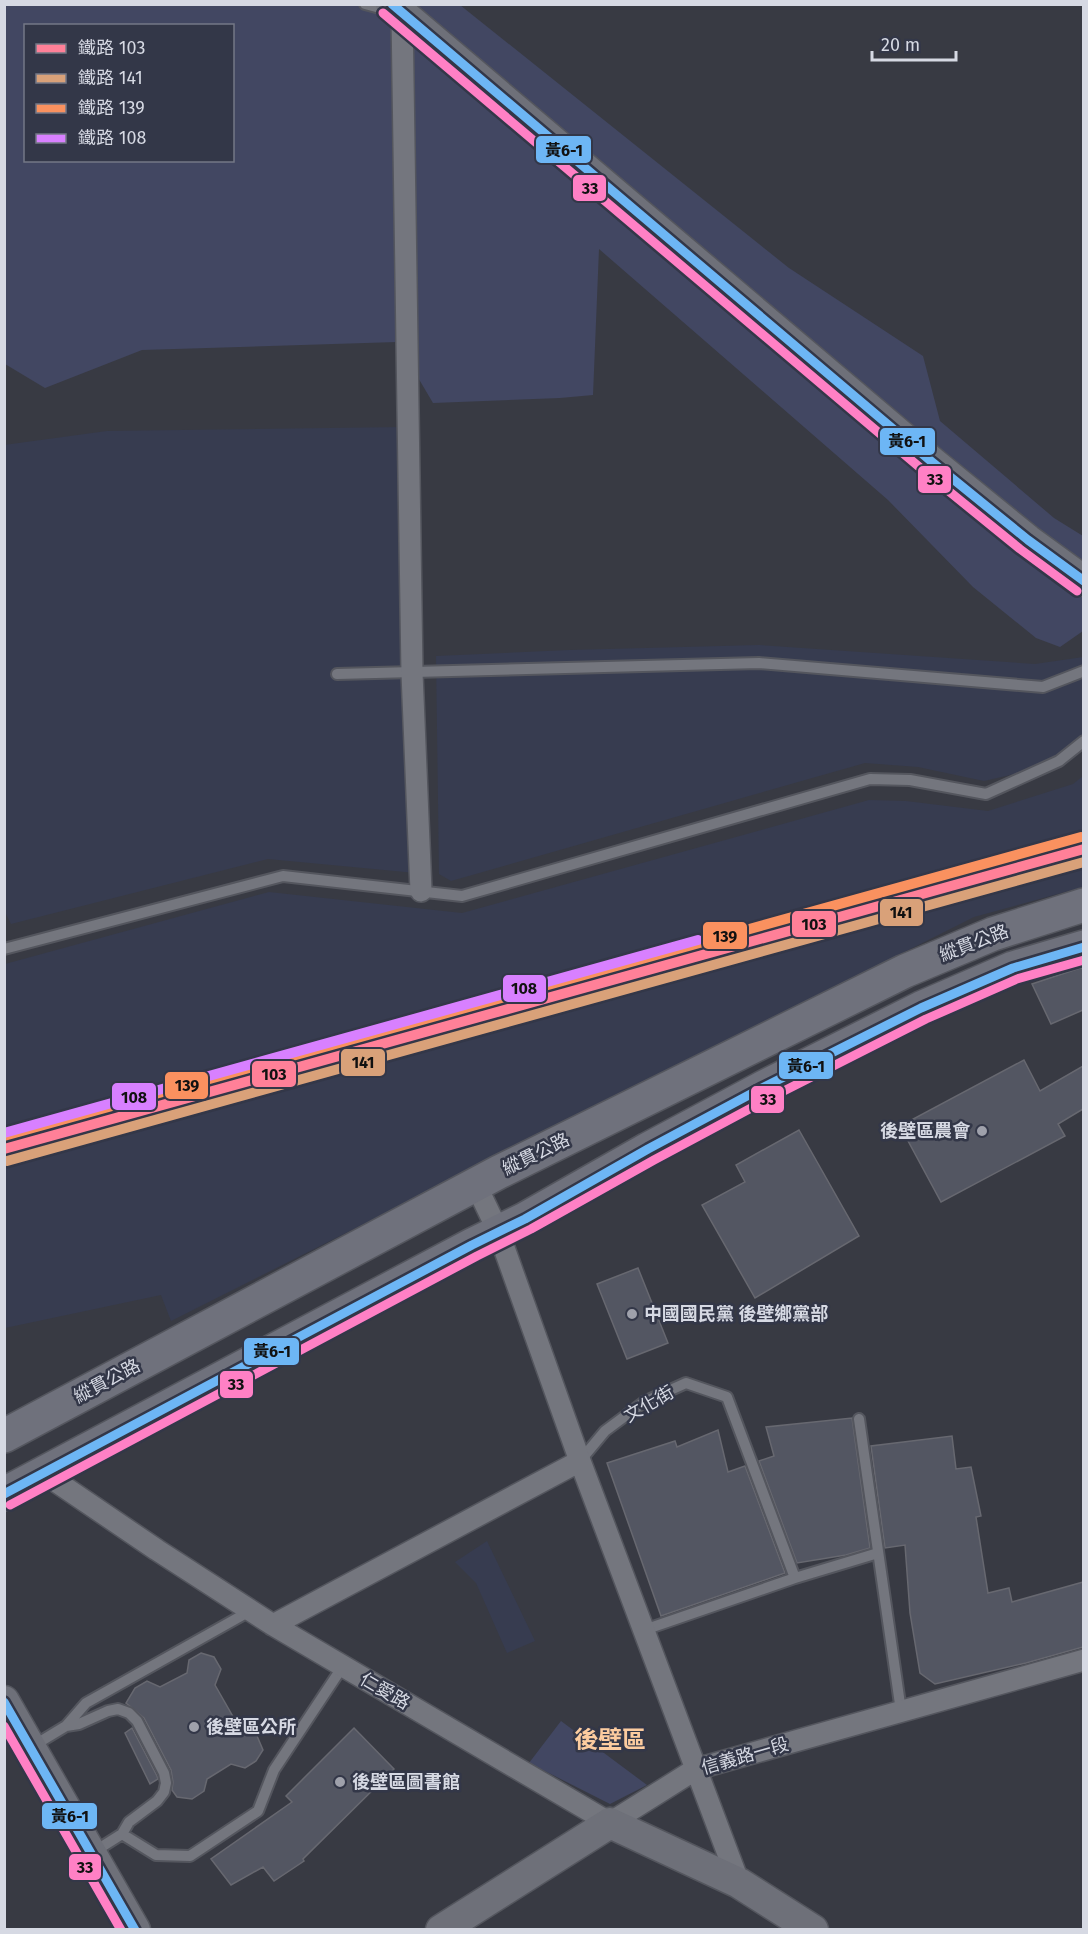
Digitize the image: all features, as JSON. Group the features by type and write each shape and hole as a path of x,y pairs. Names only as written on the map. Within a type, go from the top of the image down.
{"main road":[{"name":"縱貫公路","path":"4,1436 476,1185 905,971 993,934 1083,905"},
{"name":"縱貫公路","path":"4,1494 498,1231 525,1219 762,1088 921,1008 1002,972 1083,947"},
{"path":"739,1054 762,1088"}],"street":[{"path":"397,9 932,462 1028,540 1083,581"},
{"path":"397,9 412,673 421,891"},
{"path":"476,1185 498,1231 580,1461 739,1883"},
{"name":"文化街","path":"273,1625 580,1461"},
{"name":"仁愛路","path":"45,1474 273,1625 610,1823 739,1883 813,1929"},
{"name":"信義路一段","path":"441,1929 696,1769 1083,1660"},
{"path":"4,1701 135,1929"}],"lane":[{"path":"364,4 397,9"},
{"path":"337,674 759,663 1043,687 1083,671"},
{"path":"4,949 283,876 462,896 870,779 910,780 986,794 1059,761 1083,741"},
{"name":"文化街","path":"580,1461 605,1431 644,1402 686,1383 727,1397 795,1578"},
{"path":"859,1419 901,1711"},
{"path":"644,1630 795,1578 878,1553"},
{"path":"30,1748 66,1726 86,1703 250,1611"},
{"path":"122,1834 156,1855 190,1856 258,1810 274,1770 343,1666"},
{"path":"66,1726 79,1725 98,1715 118,1709 129,1713 137,1721 164,1773 166,1783 164,1792 157,1801 129,1822 122,1834 91,1853"}],"shaded area":[{"path":"5,5 460,5 789,268 923,356 940,421 1054,518 1083,536 1083,631 1060,647 1036,638 973,587 888,500 599,249 593,395 433,403 397,342 142,350 45,388 5,364"},
{"path":"404,427 416,873 268,859 11,924 4,910 4,445 107,431"},
{"path":"759,645 1035,664 1083,657 1083,742 1058,764 984,781 918,767 865,763 451,881 439,874 436,656"},
{"path":"1083,776 1083,887 974,917 171,1321 161,1295 5,1328 5,964 269,892 462,913 869,800 906,801 988,811 1073,784"},
{"path":"487,1541 535,1641 507,1653 476,1583 455,1562"},
{"path":"561,1721 647,1785 610,1804 529,1763"}],"building":[{"path":"1083,967 1083,1010 1051,1024 1032,984"},
{"name":"後壁區農會","path":"1024,1060 1040,1091 1083,1066 1083,1109 1058,1124 1065,1136 941,1202 900,1126"},
{"path":"799,1130 859,1236 755,1298 702,1205 745,1182 736,1165"},
{"name":"中國國民黨 後壁鄉黨部","path":"638,1268 668,1343 627,1359 597,1284"},
{"path":"852,1418 870,1548 846,1555 797,1563 759,1461 774,1456 766,1427"},
{"path":"718,1430 728,1472 745,1466 785,1573 661,1616 607,1463 675,1441 677,1447"},
{"path":"952,1436 956,1469 971,1467 981,1516 976,1517 988,1593 1009,1588 1012,1602 1083,1582 1083,1647 935,1684 920,1673 910,1613 905,1545 885,1548 871,1446"},
{"name":"後壁區公所","path":"201,1653 214,1657 221,1669 215,1685 243,1734 257,1736 263,1750 256,1761 245,1768 231,1764 207,1779 204,1791 192,1799 177,1797 172,1790 171,1770 144,1718 126,1703 135,1688 147,1681 160,1687 187,1673 189,1660"},
{"path":"132,1728 158,1779 150,1784 125,1733"},
{"path":"354,1728 394,1769 303,1859 304,1861 274,1881 263,1867 231,1885 211,1859 292,1802 286,1796"}],"railway":[{"path":"698,940 1084,835"}],"rail line":[{"name":"139","path":"4,1136 1081,837"},
{"name":"103","path":"4,1149 1084,849"},
{"name":"141","path":"7,1161 1084,862"},
{"name":"108","path":"4,1133 698,940"}],"transit line":[{"name":"黃6-1","path":"392,4 932,462 1028,540 1084,581"},
{"name":"33","path":"383,13 924,471 1020,549 1077,591"},
{"name":"黃6-1","path":"4,1494 525,1219 762,1088 921,1008 1013,968 1084,947"},
{"name":"33","path":"10,1505 531,1229 768,1099 926,1019 1017,979 1084,960"},
{"name":"黃6-1","path":"4,1702 135,1930"},
{"name":"33","path":"4,1726 121,1930"}],"place":[{"name":"後壁區農會","path":"982,1131"},
{"name":"中國國民黨 後壁鄉黨部","path":"632,1314"},
{"name":"後壁區公所","path":"194,1727"},
{"name":"後壁區圖書館","path":"340,1782"}],"district":[{"name":"後壁區","path":"610,1740"}]}
